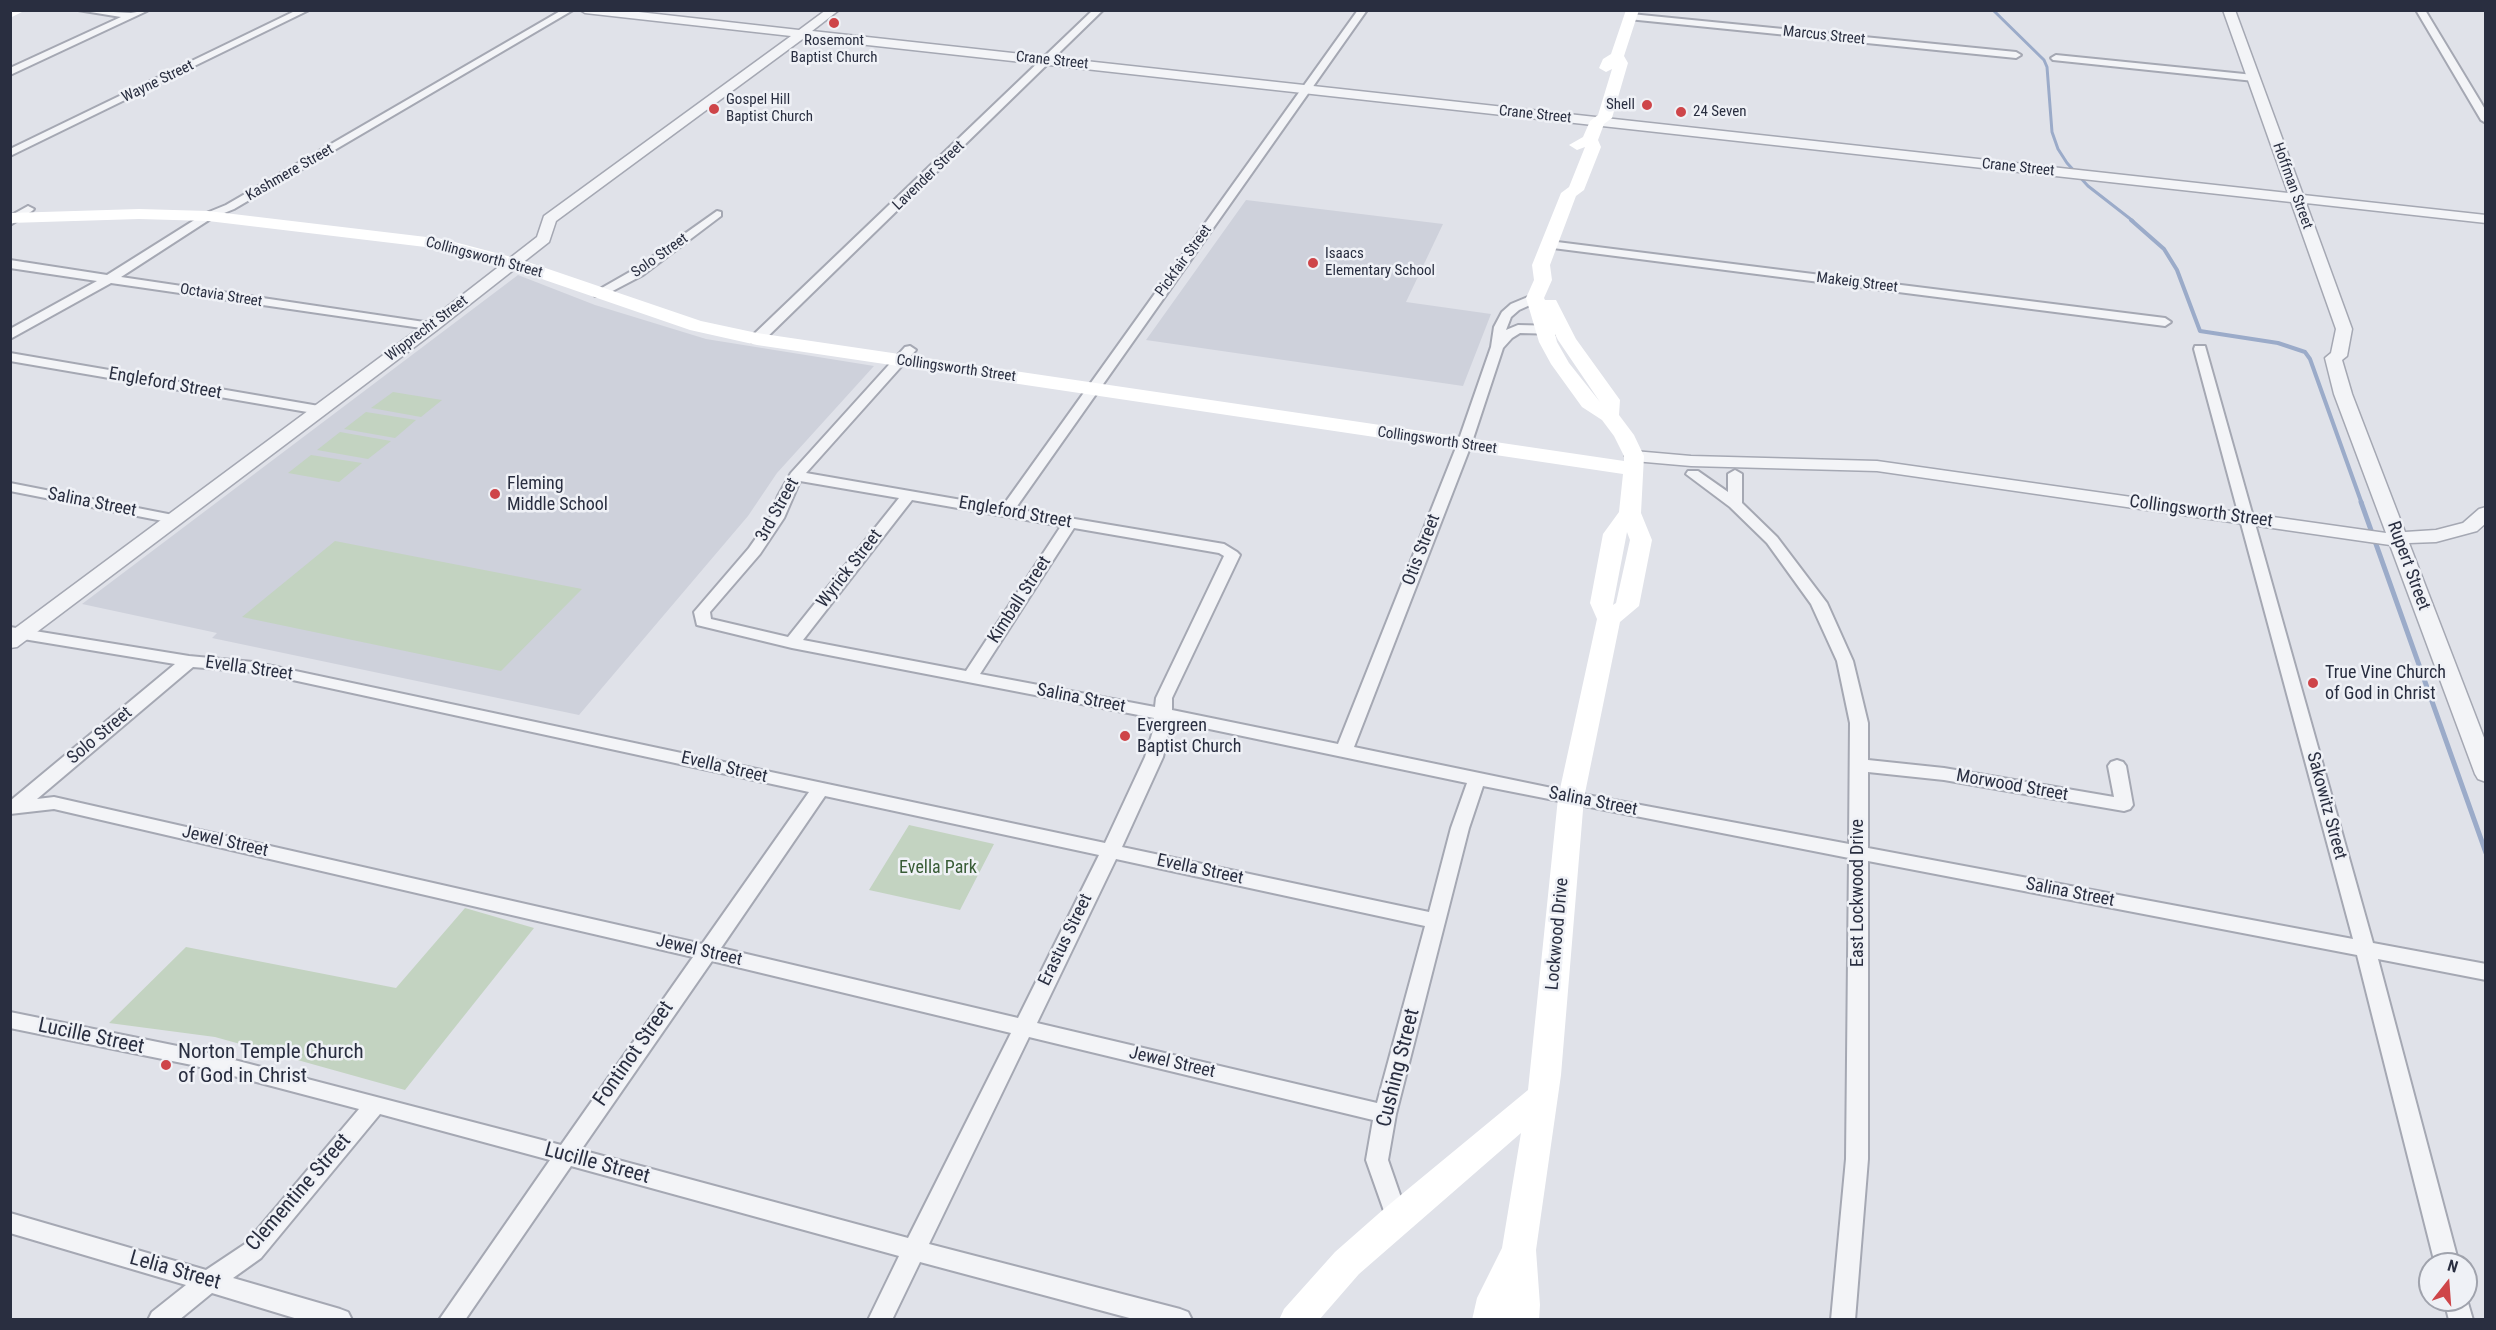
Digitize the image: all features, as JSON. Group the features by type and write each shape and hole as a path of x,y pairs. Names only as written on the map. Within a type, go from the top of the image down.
{"main road":[{"path":"10,14 20,10"},
{"path":"1602,78 1608,62 1617,56 1632,14"},
{"path":"1617,56 1621,63 1605,117 1594,114 1590,140 1593,147 1576,190 1569,193 1541,265 1538,291 1551,326 1548,342 1560,364 1589,403 1609,416 1624,435 1634,463"},
{"name":"Collingsworth Street","path":"15,215 148,206 230,207 457,235 608,289 709,316 763,334 1634,463"},
{"name":"Collingsworth Street","path":"15,215 208,216 444,244 520,257"},
{"name":"Lockwood Drive","path":"1521,1320 1523,1305 1519,1250 1546,1076 1571,798 1609,619 1627,606 1641,540 1630,513 1634,463"},
{"path":"1296,1320 1347,1263 1397,1218 1542,1097"},
{"name":"Lockwood Drive","path":"1489,1320 1494,1298 1519,1250"}],"street":[{"path":"82,10 132,16"},
{"path":"10,72 145,10"},
{"name":"Wayne Street","path":"10,153 305,10"},
{"name":"Kashmere Street","path":"10,335 109,279 208,216 230,207 569,10"},
{"name":"Crane Street","path":"585,10 1308,90 1594,114 2086,175 2486,219"},
{"name":"Wipprecht Street","path":"14,636 432,327 544,239 549,219 834,10"},
{"name":"Lavender Street","path":"763,334 1099,10"},
{"name":"Pickfair Street","path":"1006,511 1363,10"},
{"name":"Hoffman Street","path":"2229,10 2344,329 2339,356 2332,358"},
{"path":"2420,10 2486,120"},
{"name":"Marcus Street","path":"1632,14 2016,54"},
{"path":"2056,58 2254,78"},
{"path":"10,64 25,66"},
{"name":"Solo Street","path":"608,289 639,272 717,214"},
{"name":"Makeig Street","path":"1549,245 2165,322"},
{"name":"Octavia Street","path":"10,264 432,327"},
{"path":"1500,327 1506,315 1538,291"},
{"path":"1500,327 1515,323 1551,326"},
{"path":"1497,347 1507,335 1518,330 1551,326"},
{"name":"Otis Street","path":"1344,751 1466,439 1497,347 1500,327"},
{"name":"Sakowitz Street","path":"2200,349 2366,950 2444,1252"},
{"name":"3rd Street","path":"703,622 702,612 755,551 777,518 796,476 905,355"},
{"name":"Engleford Street","path":"10,357 319,410"},
{"name":"Rupert Street","path":"2332,358 2392,539 2486,774"},
{"name":"Collingsworth Street","path":"1634,463 1690,461 1877,466 2392,539 2436,536 2470,527 2486,513"},
{"name":"Collingsworth Street","path":"1634,463 1693,474 1879,478 1911,471"},
{"name":"East Lockwood Drive","path":"1693,474 1735,504 1772,540 1819,603 1845,661 1859,723 1857,1159 1843,1320"},
{"path":"1735,474 1735,504"},
{"name":"Engleford Street","path":"796,476 1224,549 1232,555"},
{"name":"Salina Street","path":"10,487 173,519"},
{"name":"Wyrick Street","path":"792,643 909,495"},
{"name":"Kimball Street","path":"970,677 1070,523"},
{"name":"Erastus Street","path":"880,1320 1111,851 1154,757 1162,731 1164,698 1232,555"},
{"name":"Salina Street","path":"703,622 792,643 1163,714 1571,798 2486,972"},
{"name":"Evella Street","path":"14,636 189,661 253,667 389,694 820,790 1436,921"},
{"name":"Solo Street","path":"11,809 189,661"},
{"name":"Morwood Street","path":"1860,765 1944,774 2124,805 2117,766"},
{"name":"Cushing Street","path":"1397,1218 1377,1160 1385,1114 1460,828 1477,778"},
{"name":"Fontinot Street","path":"451,1320 563,1155 820,790"},
{"name":"Jewel Street","path":"11,809 54,803 706,952 1385,1114"},
{"name":"Lucille Street","path":"10,1020 192,1058 376,1104 1180,1320"},
{"name":"Clementine Street","path":"160,1320 209,1281 253,1251 376,1104"},
{"name":"Lelia Street","path":"10,1223 340,1320"}],"shaded area":[{"name":"Isaacs Elementary School","path":"1246,200 1443,224 1406,302 1491,314 1463,386 1146,340"},
{"name":"Fleming Middle School","path":"518,275 595,305 706,339 874,366 777,473 748,516 579,715 212,638 217,633 82,604"}],"green space":[{"path":"393,392 442,400 421,417 371,408"},
{"path":"366,412 416,420 395,438 344,429"},
{"path":"340,432 391,441 368,459 317,450"},
{"path":"311,455 362,463 339,482 288,473"},
{"path":"335,541 582,589 501,671 242,617"},
{"name":"Evella Park","path":"909,825 994,844 960,910 869,890"},
{"path":"465,908 534,928 405,1090 215,1037 109,1023 186,947 396,988"}],"waterway":[{"path":"1993,10 2044,60 2047,67 2052,132 2058,149 2067,163 2088,186 2133,221"},
{"path":"2131,220 2164,249 2177,270 2200,331 2278,343 2305,352 2310,359 2362,504"},
{"path":"2361,502 2486,853"}],"place":[{"name":"Rosemont Baptist Church","path":"834,23"},
{"name":"Shell","path":"1647,105"},
{"name":"Gospel Hill Baptist Church","path":"714,109"},
{"name":"24 Seven","path":"1681,112"},
{"name":"Isaacs Elementary School","path":"1313,263"},
{"name":"Fleming Middle School","path":"495,494"},
{"name":"True Vine Church of God in Christ","path":"2313,683"},
{"name":"Evergreen Baptist Church","path":"1125,736"},
{"name":"Norton Temple Church of God in Christ","path":"166,1065"}]}
